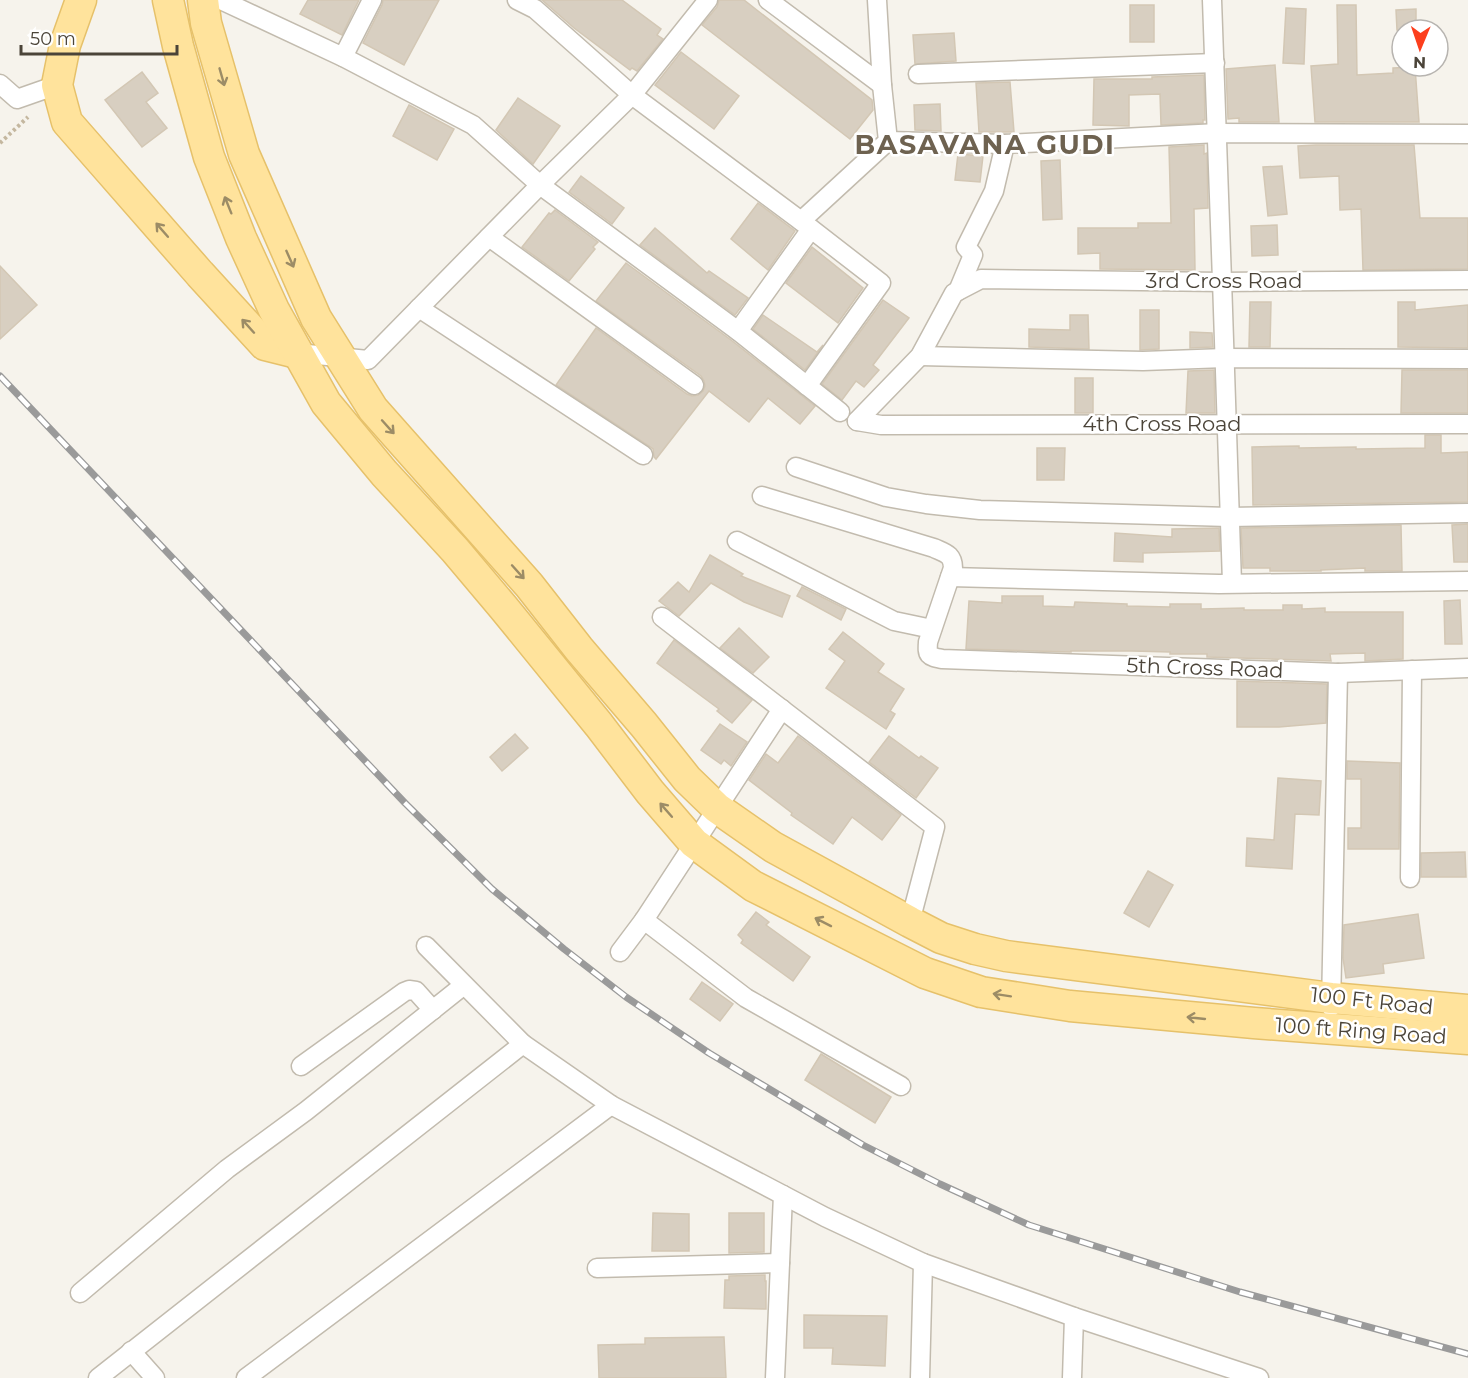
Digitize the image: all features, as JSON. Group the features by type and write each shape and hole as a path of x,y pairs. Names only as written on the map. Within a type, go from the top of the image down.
{"main road":[{"path":"81,0 65,45 57,84 67,122 265,345 297,353"},
{"name":"100 ft Ring Road","path":"168,0 178,46 209,157 241,238 274,310 326,403 384,473 455,550 566,683 650,792 694,843 753,886 925,973 981,992 1070,1006 1468,1039"},
{"name":"100 Ft Road","path":"203,0 206,23 244,154 316,318 339,357 373,409 529,585 687,779 717,808 773,847 910,922 941,938 975,949 1006,956 1331,998 1468,1010"}],"street":[{"path":"221,0 344,57 474,125 540,185 738,331 840,412"},
{"path":"344,57 372,0"},
{"path":"517,0 535,9 632,95 881,283 807,386"},
{"path":"297,353 368,360 632,95 708,0"},
{"path":"768,0 882,85"},
{"path":"877,0 888,141"},
{"path":"1212,0 1232,583"},
{"path":"918,74 1215,63"},
{"path":"0,84 17,99 57,84"},
{"path":"738,331 806,225 888,141 1005,144 1218,133 1468,134"},
{"path":"1005,144 994,190 966,247 973,255 958,291 954,293 920,356 1143,361 1225,358 1468,359"},
{"path":"489,237 694,386"},
{"name":"3rd Cross Road","path":"958,291 981,279 1223,282 1468,280"},
{"path":"419,308 643,455"},
{"name":"4th Cross Road","path":"920,356 857,421 881,425 1468,424"},
{"path":"796,467 886,497 980,510 1229,517 1468,513"},
{"path":"737,541 894,621 932,629 954,568 953,561 948,554 762,496"},
{"path":"951,577 1232,583 1468,581"},
{"path":"662,617 935,827 910,922"},
{"name":"5th Cross Road","path":"932,629 927,652 930,657 942,659 1338,673 1468,668"},
{"path":"1410,878 1412,670"},
{"path":"1330,1029 1338,673"},
{"path":"620,952 644,920 782,709"},
{"path":"644,920 746,998 901,1086"},
{"path":"426,946 523,1044 610,1105 825,1217 923,1263 1074,1317 1259,1378"},
{"path":"80,1293 227,1169 306,1111 464,985"},
{"path":"301,1066 404,992 416,991 433,1010"},
{"path":"98,1378 523,1044"},
{"path":"246,1378 610,1105"},
{"path":"774,1378 783,1195"},
{"path":"597,1268 780,1263"},
{"path":"920,1378 923,1263"},
{"path":"1072,1378 1074,1317"},
{"path":"131,1351 155,1378"}],"building":[{"path":"308,0 359,0 342,35 300,14"},
{"path":"383,0 439,0 404,65 363,43"},
{"path":"542,0 622,0 661,29 657,35 663,39 637,71 632,68 630,70 574,28"},
{"path":"719,0 744,0 872,100 873,110 850,139 702,25 717,7"},
{"path":"1130,5 1154,5 1154,42 1130,42"},
{"path":"1337,5 1356,5 1357,75 1390,73 1390,78 1416,78 1419,122 1315,122 1311,66 1338,64"},
{"path":"1286,8 1306,9 1304,64 1283,63"},
{"path":"1416,9 1416,18 1396,18 1396,10"},
{"path":"954,33 956,61 915,64 913,35"},
{"path":"681,52 739,96 714,129 655,85"},
{"path":"1275,65 1279,122 1239,122 1239,118 1228,119 1226,69"},
{"path":"142,72 158,93 146,102 167,128 142,147 105,100"},
{"path":"1204,75 1205,120 1203,123 1161,125 1160,94 1129,95 1129,126 1093,125 1094,79 1152,79 1152,77"},
{"path":"1010,82 1014,132 979,132 976,83"},
{"path":"518,98 560,126 533,164 496,130"},
{"path":"940,104 941,131 915,130 914,105"},
{"path":"409,105 454,129 437,160 393,136"},
{"path":"1204,145 1204,154 1207,153 1208,208 1194,209 1195,270 1100,269 1100,253 1078,254 1078,228 1138,228 1138,223 1171,223 1169,147"},
{"path":"1414,145 1420,218 1468,218 1468,269 1363,270 1361,209 1340,210 1339,176 1300,178 1298,146"},
{"path":"958,154 983,156 980,182 955,180"},
{"path":"1060,160 1062,219 1043,220 1041,161"},
{"path":"1282,166 1287,214 1268,216 1263,167"},
{"path":"581,176 624,208 612,224 569,192"},
{"path":"758,203 795,231 768,270 731,239"},
{"path":"555,210 598,242 569,281 522,247 549,213"},
{"path":"1277,225 1278,255 1252,256 1251,226"},
{"path":"655,228 707,273 709,271 748,298 735,315 640,245"},
{"path":"812,247 863,288 838,323 786,283"},
{"path":"626,263 731,340 815,406 800,424 768,398 749,422 709,391 656,459 653,449 649,446 556,385 596,328 687,394 698,395 703,391 705,386 701,376 596,301"},
{"path":"0,266 37,305 0,339"},
{"path":"883,300 909,318 873,365 879,370 864,387 856,381 842,400 822,384"},
{"path":"1250,302 1271,302 1270,347 1249,347"},
{"path":"1398,302 1415,302 1415,310 1468,305 1468,348 1398,347"},
{"path":"1140,310 1159,310 1159,349 1140,350"},
{"path":"763,315 817,352 823,345 805,370 753,329"},
{"path":"1070,315 1088,315 1089,349 1029,347 1029,329 1070,330"},
{"path":"1190,332 1212,333 1213,347 1190,348"},
{"path":"1214,370 1215,413 1186,413 1188,371"},
{"path":"1402,370 1468,370 1468,413 1401,413"},
{"path":"1075,378 1093,378 1093,413 1075,413"},
{"path":"1425,435 1441,435 1441,453 1468,452 1468,502 1253,505 1252,447 1425,448"},
{"path":"1037,448 1065,448 1064,480 1037,480"},
{"path":"1468,524 1468,562 1454,562 1452,525"},
{"path":"1401,525 1402,571 1365,571 1365,568 1270,571 1270,568 1243,568 1241,528"},
{"path":"1219,528 1220,551 1143,553 1143,562 1114,561 1115,533 1172,537 1172,529"},
{"path":"710,555 743,574 741,576 790,596 782,617 744,602 711,583 679,616 659,601 678,582 689,592"},
{"path":"802,587 846,609 841,620 797,596"},
{"path":"1002,596 1043,596 1043,606 1074,607 1075,602 1170,607 1170,604 1201,604 1201,609 1283,610 1283,605 1302,605 1302,609 1325,608 1325,612 1403,612 1403,659 1365,661 1365,653 1330,654 1331,661 1207,657 1207,654 1170,654 1170,652 966,649 969,601 1002,603"},
{"path":"1460,600 1462,644 1445,644 1444,601"},
{"path":"739,628 769,657 753,673 720,648"},
{"path":"843,632 884,664 878,672 904,689 890,711 895,714 886,729 826,688 845,661 829,649"},
{"path":"674,640 752,700 732,723 717,711 719,709 657,663"},
{"path":"1237,681 1327,684 1326,723 1279,727 1237,727"},
{"path":"720,724 747,742 731,766 724,760 721,764 701,750"},
{"path":"515,734 528,748 502,771 490,757"},
{"path":"798,736 901,815 882,840 852,817 833,844 791,815 792,813 749,780 766,754 778,763"},
{"path":"889,736 919,758 921,756 938,768 916,798 869,762"},
{"path":"1347,761 1400,763 1399,849 1348,849 1348,828 1361,828 1361,779 1347,779"},
{"path":"1278,778 1321,781 1319,815 1295,814 1292,869 1246,866 1247,838 1274,840"},
{"path":"1465,852 1466,877 1421,877 1421,853"},
{"path":"1148,871 1173,885 1149,927 1124,913"},
{"path":"756,912 769,922 766,925 810,957 793,981 741,943 743,940 738,935"},
{"path":"1418,914 1424,958 1383,964 1384,973 1346,978 1343,958 1344,925"},
{"path":"702,982 733,1004 720,1021 690,999"},
{"path":"821,1054 891,1097 875,1123 805,1080"},
{"path":"653,1213 689,1214 689,1251 652,1251"},
{"path":"729,1213 764,1213 764,1252 729,1253"},
{"path":"765,1275 766,1309 724,1308 725,1280 729,1280 729,1276"},
{"path":"804,1315 887,1316 885,1366 832,1364 833,1348 804,1348"},
{"path":"724,1337 726,1378 599,1378 598,1345 645,1344 645,1338"}],"railway":[{"path":"0,376 405,803 492,889 626,997 709,1053 863,1145 1029,1225 1240,1292 1468,1354"}],"district":[{"name":"BASAVANA GUDI","path":"985,145"}]}
